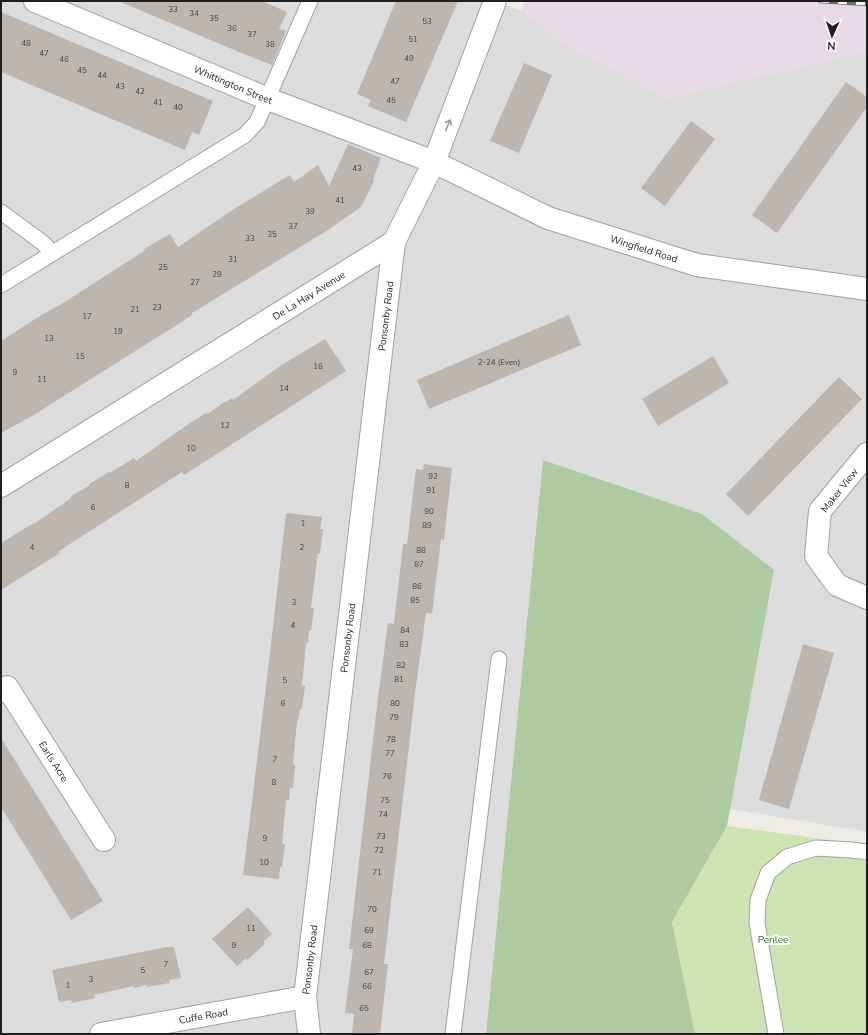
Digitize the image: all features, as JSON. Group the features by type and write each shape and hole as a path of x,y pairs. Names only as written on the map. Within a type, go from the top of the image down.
{"street":[{"name":"Whittington Street","path":"35,1 268,99 434,162"},
{"path":"394,242 434,162 496,1"},
{"name":"Wingfield Road","path":"434,162 548,218 697,264 867,289"},
{"name":"De La Hay Avenue","path":"1,486 394,242"},
{"name":"Ponsonby Road","path":"309,1034 305,996 394,242"},
{"name":"Maker View","path":"867,454 820,511 816,556 837,585 867,598"},
{"name":"Earls Acre","path":"1,691 7,687 104,840"},
{"name":"Cuffe Road","path":"101,1034 305,996"}],"lane":[{"path":"1,285 245,135 257,122 310,1"},
{"path":"1,212 43,243 53,253"},
{"path":"453,1034 499,659"},
{"path":"776,1034 758,922 758,900 768,873 787,857 816,848 867,852"}],"shaded area":[{"path":"1,1 495,1 522,11 568,46 668,98 867,51 867,832 730,809 774,570 543,460 486,1034 1,1034"},
{"path":"524,1 867,1 867,51 668,98 568,46 522,11"}],"green space":[{"path":"543,460 702,514 774,570 727,826 672,922 695,1034 486,1034"},
{"name":"Penlee","path":"727,826 867,845 867,1034 695,1034 672,922"}],"building":[{"path":"118,1 262,1 287,12 279,29 286,31 272,65"},
{"path":"396,1 458,1 406,122 368,106 371,100 357,94"},
{"path":"1,12 213,101 199,135 192,132 185,150 1,72"},
{"path":"524,63 552,75 519,153 490,141"},
{"path":"846,82 867,97 867,107 777,233 752,215"},
{"path":"691,121 715,139 665,206 641,188"},
{"path":"348,144 381,158 373,180 374,181 361,207 328,230 192,313 192,315 177,325 32,416 1,433 1,341 60,305 156,242 170,234 178,247 234,209 290,175 294,182 318,165 329,186"},
{"path":"569,315 581,345 429,409 417,380"},
{"path":"325,339 346,371 184,475 182,472 59,551 60,553 1,590 1,543 34,524 71,498 71,496 89,486 89,484 134,458 136,461 187,425 206,413 208,414 224,402 232,398 233,400 280,366"},
{"path":"713,356 729,383 658,426 642,399"},
{"path":"839,377 862,399 748,516 726,494"},
{"path":"424,464 452,468 444,540 441,539 432,614 426,613 415,693 384,964 388,964 380,1034 352,1034 354,1014 345,1013 353,949 349,949 378,697 388,623 394,624 403,544 407,544 416,469 423,470"},
{"path":"286,513 322,517 320,529 323,529 320,553 318,553 311,608 314,608 311,631 309,631 308,643 306,643 302,686 305,686 302,709 300,709 297,721 293,765 295,765 293,788 290,788 289,800 286,800 282,844 285,844 279,879 243,875"},
{"path":"803,644 834,653 789,809 759,800"},
{"path":"1,738 103,901 71,920 1,807"},
{"path":"248,907 272,934 263,942 265,944 247,960 246,958 237,966 212,939"},
{"path":"166,947 174,947 181,978 169,980 170,983 147,987 146,985 134,988 134,986 94,995 95,998 72,1003 71,1000 59,1002 52,970"}],"railway":[{"path":"820,1 867,4"}]}
